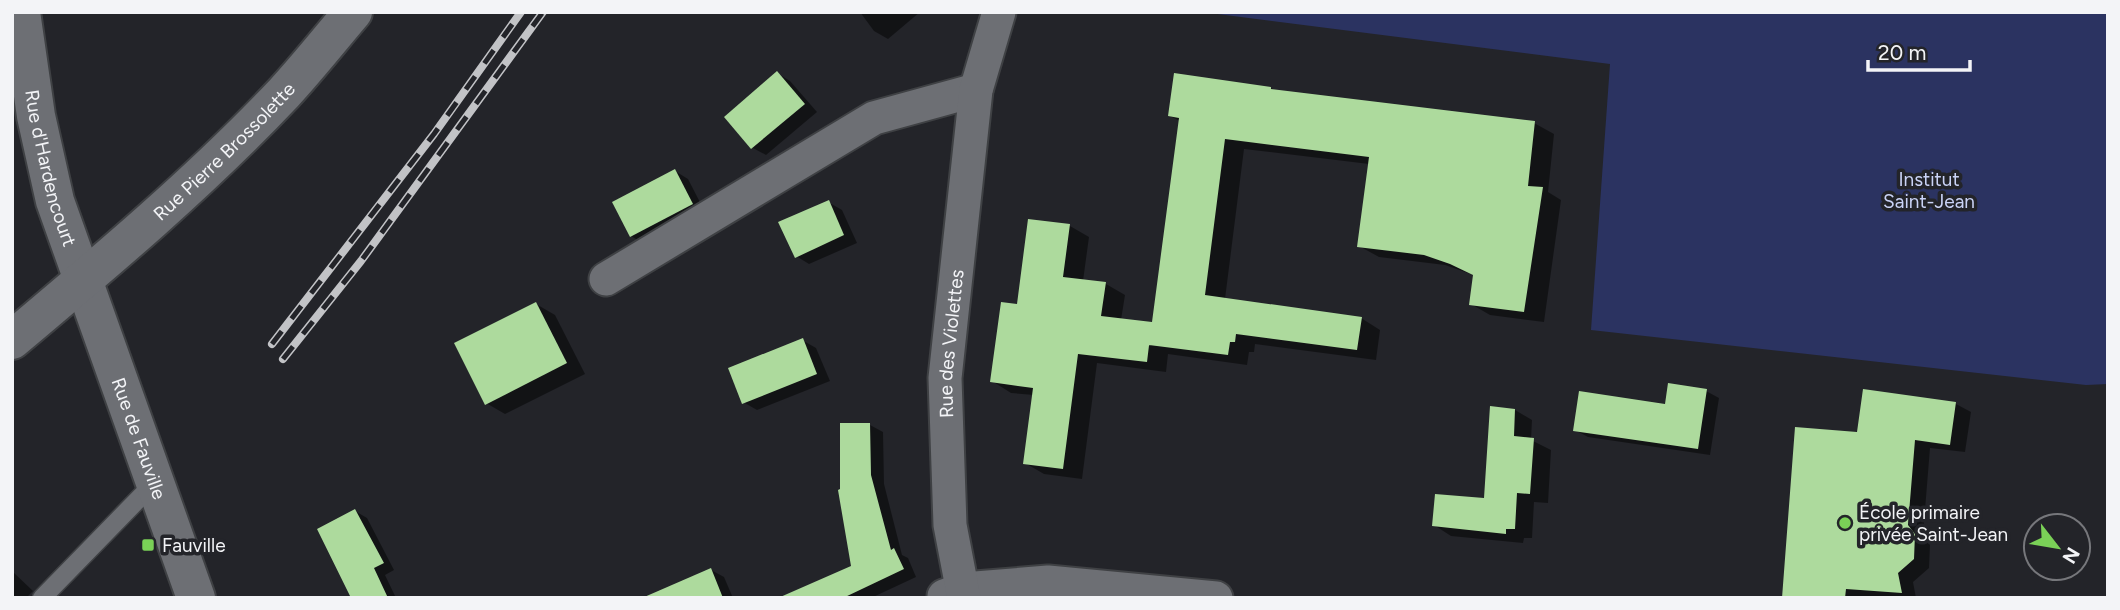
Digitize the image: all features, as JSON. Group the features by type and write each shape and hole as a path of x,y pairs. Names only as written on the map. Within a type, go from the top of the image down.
{"main road":[{"name":"Rue d'Hardencourt","path":"21,12 36,116 55,201 83,280"},
{"name":"Rue Pierre Brossolette","path":"12,340 166,208 233,144 284,92 353,12"},
{"name":"Rue de Fauville","path":"83,280 196,598"}],"street":[{"name":"Rue des Violettes","path":"956,595 950,525 946,378 976,90 999,12"},
{"path":"606,279 874,118 976,90"},
{"path":"956,595 1048,582 1216,598"}],"lane":[{"path":"42,598 156,482"}],"green space":[{"name":"Institut Saint-Jean","path":"1202,12 2108,12 2108,384 2086,385 1591,330 1610,64"}],"building":[{"path":"777,71 805,104 751,149 724,117"},
{"path":"1174,73 1271,89 1535,121 1528,186 1543,187 1524,312 1469,305 1473,275 1450,264 1424,255 1357,247 1369,157 1225,139 1205,295 1362,317 1357,350 1236,334 1235,342 1230,342 1228,355 1149,345 1147,362 1078,354 1063,469 1023,464 1033,388 990,382 1001,302 1017,304 1028,219 1070,224 1063,277 1106,282 1101,316 1152,322 1179,118 1168,116"},
{"path":"675,169 693,204 630,237 612,202"},
{"path":"829,200 844,235 795,258 778,222"},
{"path":"536,302 567,363 485,405 454,343"},
{"path":"803,338 817,374 742,404 728,368"},
{"path":"1668,383 1707,389 1698,449 1573,431 1579,391 1665,404"},
{"path":"1863,389 1956,402 1950,445 1915,440 1908,525 1915,534 1914,559 1898,573 1902,593 1846,589 1845,598 1782,598 1795,427 1857,432"},
{"path":"1490,406 1515,409 1514,436 1534,438 1530,494 1517,493 1515,529 1506,529 1506,534 1432,526 1435,494 1484,498"},
{"path":"840,423 870,423 871,475 891,550 894,548 904,569 843,598 778,598 851,566 838,490"},
{"path":"355,509 384,563 374,568 388,598 351,598 317,529"},
{"path":"711,568 723,598 642,598"}],"railway":[{"path":"272,344 434,134 521,12"},
{"path":"283,359 361,261 543,12"}],"place":[{"name":"École primaire privée Saint-Jean","path":"1845,523"},
{"name":"Fauville","path":"148,545"}]}
